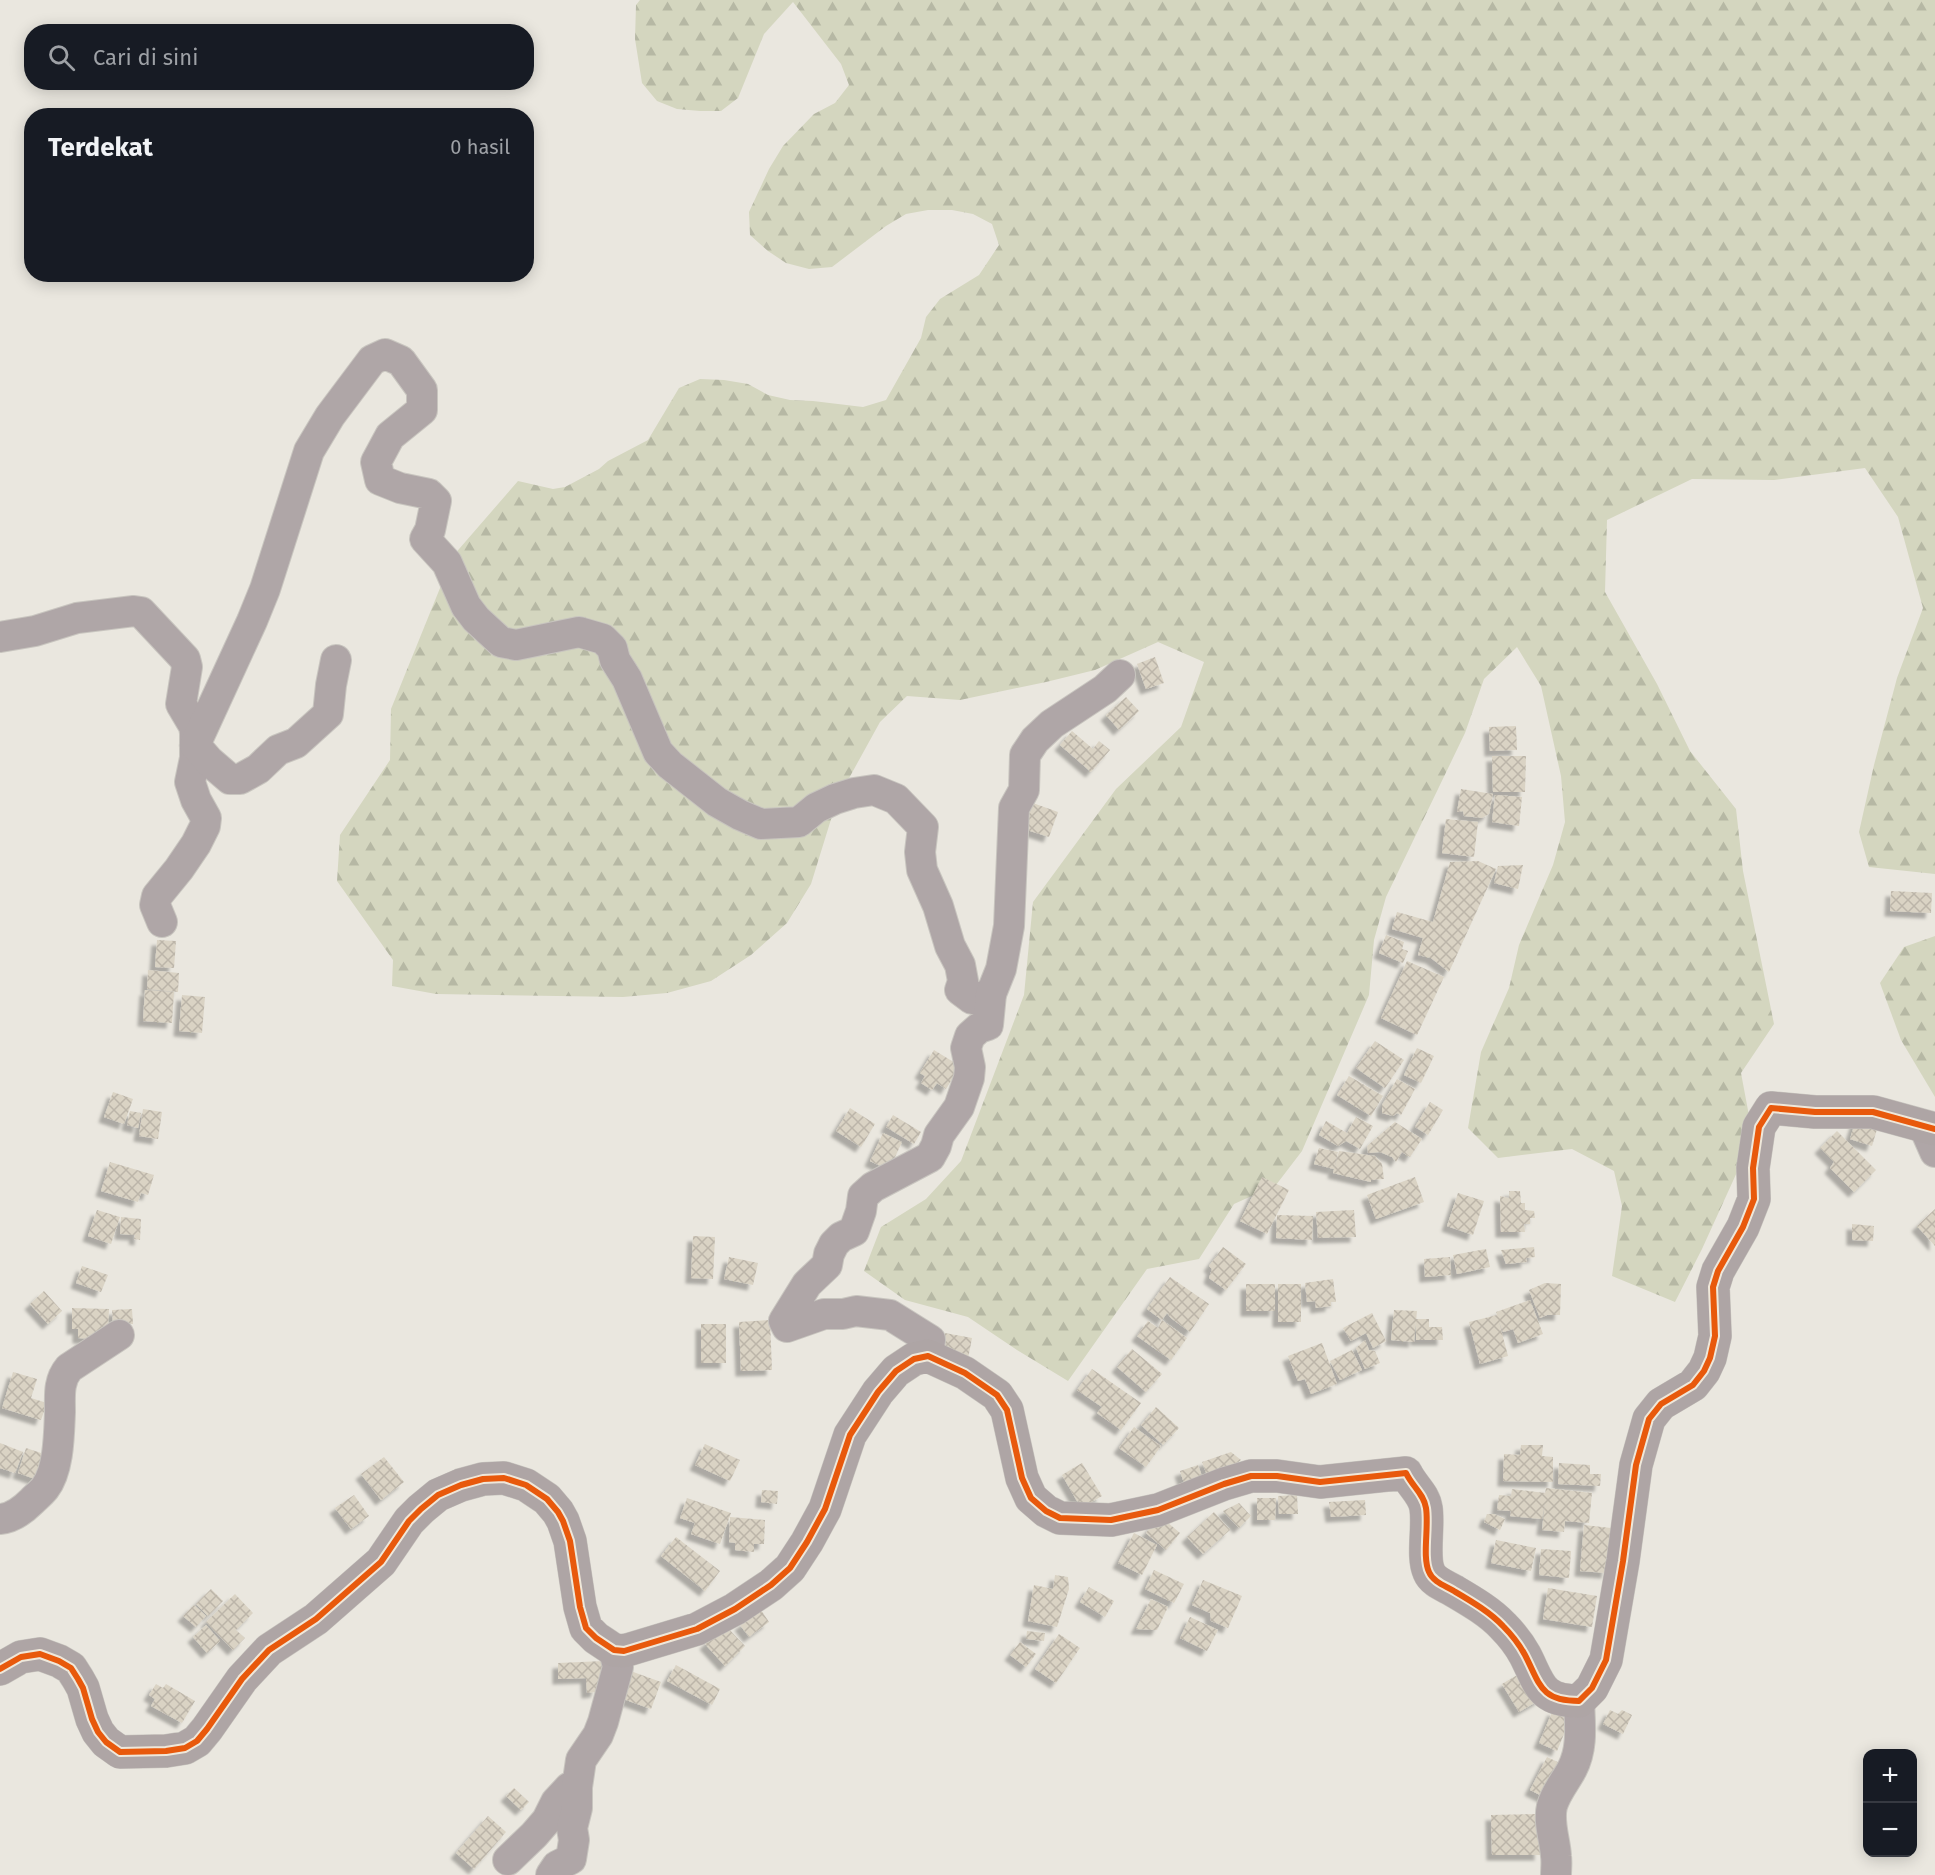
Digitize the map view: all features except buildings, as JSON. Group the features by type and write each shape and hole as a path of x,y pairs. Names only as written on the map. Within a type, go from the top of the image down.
{"street":[{"path":"195,745 265,589 309,451 330,416 372,360 385,354 401,361 422,390 422,410 390,436 376,462 380,480 400,488 429,494 436,501 430,530 425,539 447,563 466,606 476,619 501,642 516,645 579,632 603,639 612,648 615,660 627,679 658,752 670,765 717,802 740,815 761,824 780,824 799,822 816,808 854,793 874,790 896,799 923,828 920,852 922,870 938,906 950,946 960,965 963,981 960,990 972,999 991,994"},
{"path":"0,637 35,631 76,618 134,611 141,612 185,660 187,667 181,704 194,726 195,745 190,782 196,801 206,818 205,826 187,858 157,896 155,905 162,922"},
{"path":"195,745 230,779 240,779 258,769 278,750 296,743 328,714 336,660"},
{"path":"928,1356 930,1340 890,1315 856,1311 824,1314 787,1327 784,1321 807,1284 827,1265 834,1244 841,1237 854,1231 863,1196 873,1187 930,1157 939,1135 959,1107 969,1078 970,1067 966,1048 970,1036 979,1028 988,1025 991,994 1001,969 1009,926 1014,808 1024,790 1025,755 1035,740 1052,724 1105,689 1120,675"},
{"path":"0,1669 21,1657 40,1654 59,1661 71,1668 83,1688 98,1732 106,1742 120,1752 166,1751 185,1748 197,1741 242,1679 269,1650 316,1619 381,1562 409,1521 421,1509 438,1495 483,1479 504,1478 526,1485 547,1499 558,1512 570,1541 580,1607 586,1628 596,1638 614,1650 624,1651 696,1629 735,1609 771,1585 790,1568 825,1509 850,1435 878,1392 896,1371 914,1359 928,1356 965,1373 997,1395 1008,1410 1022,1478 1031,1498 1046,1511 1060,1518 1111,1520 1158,1510 1251,1476 1277,1476 1320,1482 1406,1473 1411,1484 1421,1494 1426,1506 1428,1531 1426,1564 1430,1575 1500,1623 1514,1637 1526,1657 1535,1680 1548,1695 1565,1701 1579,1701 1592,1688 1606,1660 1636,1465 1649,1419 1661,1404 1693,1385 1704,1371 1710,1358 1715,1336 1713,1287 1718,1271 1743,1227 1754,1198 1753,1168 1759,1126 1771,1108 1815,1112 1873,1112 1932,1136"},
{"path":"0,1519 24,1509 46,1487 58,1448 60,1386 63,1375 69,1368 119,1335"},
{"path":"551,1875 557,1866 571,1858 574,1840 572,1828 577,1808 581,1760 598,1735 613,1688 618,1667 614,1650"},
{"path":"1556,1875 1556,1856 1550,1819 1559,1788 1572,1769 1579,1750 1581,1731 1579,1701"},
{"path":"508,1860 547,1820 556,1802 569,1788 577,1787"}],"green space":[{"path":"640,0 1935,0 1935,874 1869,867 1859,832 1897,678 1923,608 1898,517 1865,468 1774,480 1692,479 1607,520 1605,592 1657,684 1690,751 1736,809 1743,871 1774,1024 1741,1073 1753,1137 1675,1302 1612,1276 1622,1206 1614,1171 1572,1149 1498,1158 1468,1128 1481,1052 1509,988 1519,945 1553,865 1565,822 1561,776 1541,686 1517,647 1484,679 1465,733 1386,897 1374,940 1369,995 1302,1151 1276,1185 1234,1204 1199,1259 1147,1269 1068,1381 968,1317 905,1300 864,1271 881,1227 926,1199 961,1161 1024,995 1033,902 1116,789 1181,727 1204,662 1158,642 1095,670 1046,682 960,700 907,696 880,722 837,800 811,884 787,923 751,955 711,981 667,993 623,997 436,994 392,986 393,960 337,881 340,835 390,760 391,709 453,556 518,481 553,489 565,487 599,469 608,461 648,440 679,388 700,379 748,384 768,395 790,400 863,407 886,400 921,338 926,317 940,299 979,275 999,245 992,224 973,214 952,210 928,210 906,214 886,226 832,267 809,269 786,263 768,251 750,235 749,212 769,169 783,146 814,114 835,103 849,85 841,64 793,2 764,34 738,98 721,111 677,109 657,101 642,83 635,39 636,5"},
{"path":"1935,936 1935,1097 1901,1040 1880,983 1904,947"}],"cycle path":[{"path":"0,1669 21,1657 40,1654 59,1661 71,1668 83,1688 98,1732 106,1742 120,1752 166,1751 185,1748 197,1741 242,1679 269,1650 316,1619 381,1562 409,1521 421,1509 438,1495 483,1479 504,1478 526,1485 547,1499 558,1512 570,1541 580,1607 586,1628 596,1638 614,1650 624,1651 697,1629 735,1609 771,1585 790,1568 825,1509 850,1435 878,1392 896,1371 914,1359 928,1356 965,1373 997,1395 1007,1410 1022,1478 1031,1498 1046,1511 1060,1518 1111,1520 1158,1510 1251,1476 1277,1476 1320,1482 1406,1473 1425,1503 1426,1558 1433,1578 1480,1607 1503,1626 1520,1647 1543,1689 1556,1698 1579,1701 1592,1688 1606,1660 1636,1465 1649,1419 1661,1404 1693,1385 1704,1371 1710,1358 1715,1336 1713,1287 1718,1271 1743,1227 1754,1199 1753,1168 1759,1127 1771,1108 1815,1112 1873,1112 1935,1129"}]}
